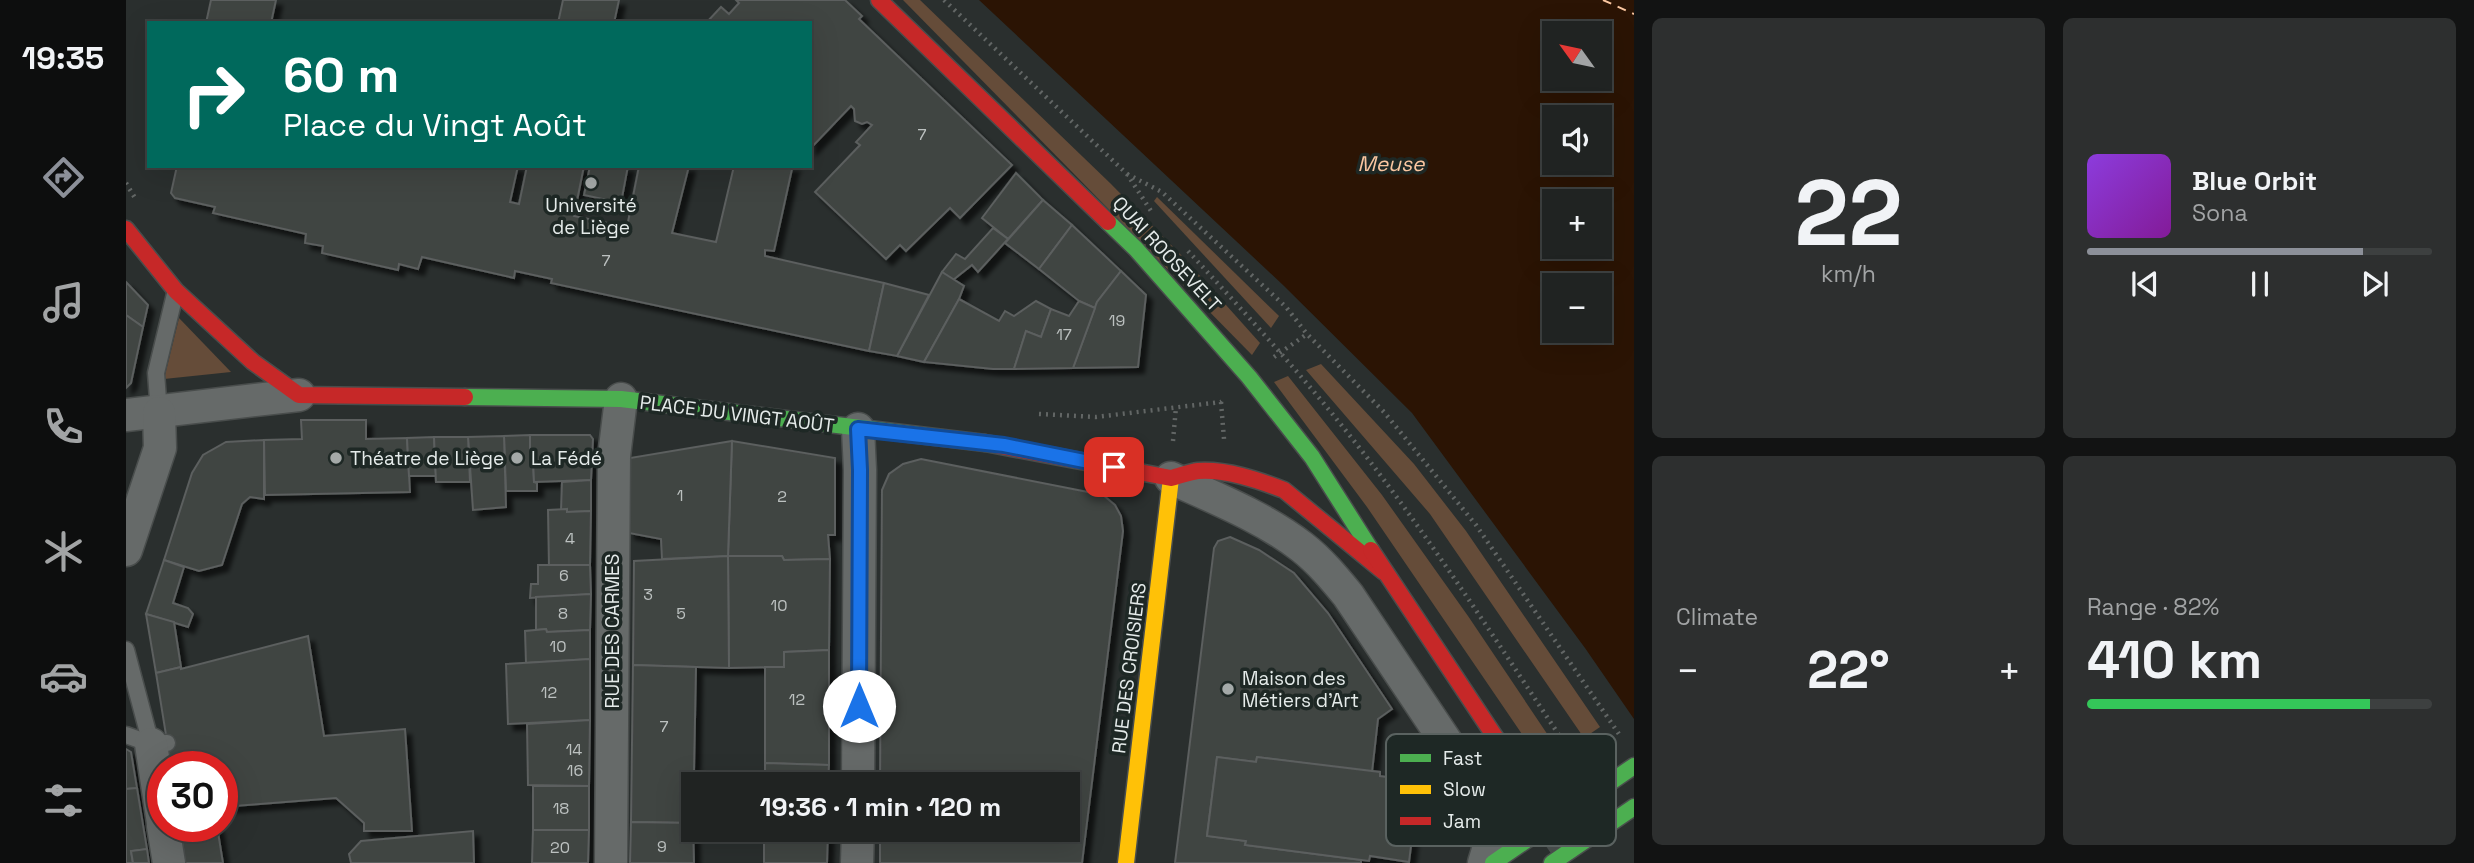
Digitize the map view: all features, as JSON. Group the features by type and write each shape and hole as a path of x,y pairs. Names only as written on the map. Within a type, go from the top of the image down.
{"street":[{"name":"QUAI ROOSEVELT","path":"879,0 1089,201 1191,308 1312,457 1362,532 1384,572"},
{"path":"126,229 176,291 253,362 299,395"},
{"name":"PLACE DU VINGT AOÛT","path":"126,415 299,395 621,399 1004,445 1171,478"},
{"name":"RUE DES CARMES","path":"611,863 614,456 621,399"},
{"path":"126,550 160,448 159,413"},
{"path":"858,429 858,772"},
{"path":"1171,478 1198,471 1264,482 1284,490 1384,572 1493,734"},
{"path":"1171,478 1222,501 1302,547 1328,571 1348,595 1441,734"},
{"name":"RUE DES CROISIERS","path":"1126,863 1171,478"},
{"path":"1616,778 1634,766"},
{"path":"1616,819 1634,807"},
{"path":"166,842 169,863"},
{"path":"858,842 858,863"},
{"path":"1484,863 1489,846"},
{"path":"1493,863 1517,846"},
{"path":"1552,863 1577,846"}],"lane":[{"path":"159,413 156,373 176,291"},
{"path":"126,650 148,741"}],"path":[{"path":"944,0 1127,174 1162,192 1286,307 1307,334 1384,412 1476,525 1622,738"},
{"path":"1270,360 1307,334"},
{"path":"1133,413 1221,402 1229,395"},
{"path":"1221,402 1224,440"}],"shaded area":[{"path":"903,0 920,0 1183,257 1260,343 1252,355"},
{"path":"1157,197 1279,316 1271,328 1154,201"},
{"path":"179,318 231,372 164,379"},
{"path":"1321,364 1414,464 1466,531 1600,727 1590,734 1581,734 1430,514 1306,370"},
{"path":"1288,376 1382,495 1547,734 1522,734 1367,507 1274,382"}],"water":[{"name":"Meuse","path":"979,0 1634,0 1634,719 1412,413 1283,285"}],"building":[{"path":"211,0 276,0 271,21 206,21"},
{"path":"563,0 619,0 614,21 558,21"},
{"path":"736,0 845,0 862,16 859,19 1012,165 960,218 950,208 906,251 900,245 886,259 815,192 860,145 856,142 872,125 855,121 854,109 851,106 812,147 812,21 708,21 721,7 729,14 739,3"},
{"path":"177,168 518,168 510,202 519,204 527,168 584,168 574,216 627,227 639,168 688,168 672,233 716,242 734,168 793,168 774,251 765,250 765,256 884,283 869,351 551,283 552,279 515,271 514,278 422,257 418,269 399,264 398,270 322,253 323,246 305,243 306,234 213,213 215,207 175,198 171,193"},
{"path":"590,168 628,168 621,203 584,195"},
{"path":"1016,173 1043,200 1008,239 982,218"},
{"path":"1043,200 1072,225 1039,269 1005,243"},
{"path":"1072,225 1121,271 1095,308 1079,301 1039,269"},
{"path":"993,228 1008,239 978,272 972,265 953,280 942,272 956,254 965,259"},
{"path":"1121,271 1146,295 1138,367 1073,368 1097,302"},
{"path":"942,272 964,286 959,299 924,362 897,356"},
{"path":"126,282 148,305 143,327 126,315"},
{"path":"884,283 929,295 897,356 869,351"},
{"path":"959,299 999,321 1005,311 1014,316 1036,301 1051,309 1041,337 1026,331 1014,369 924,362"},
{"path":"1079,301 1095,308 1073,368 1014,369 1026,331 1041,337 1051,309 1069,316"},
{"path":"126,315 143,327 131,383 126,388"},
{"name":"Théatre de Liège","path":"301,420 366,420 366,439 407,438 410,492 265,495 264,440 302,439"},
{"path":"530,435 530,459 533,460 537,491 506,491 504,436"},
{"path":"530,435 590,435 593,439 591,480 534,482"},
{"path":"504,436 506,507 473,510 468,437"},
{"path":"434,437 436,476 409,476 407,438"},
{"path":"434,437 468,437 470,482 436,482"},
{"path":"264,440 264,499 250,497 242,504 222,565 199,571 164,560 192,473 203,455 226,442"},
{"path":"732,441 835,458 835,535 828,535 830,559 784,560 782,556 728,556"},
{"path":"732,441 728,556 662,559 661,539 629,533 630,458"},
{"path":"921,459 1103,495 1115,505 1121,516 1123,531 1082,863 880,863 880,842 1080,842 1080,772 880,772 882,490 889,474 903,464"},
{"path":"591,480 591,511 561,510 562,482"},
{"path":"567,509 567,512 591,511 590,565 549,567 548,510"},
{"path":"1230,537 1259,550 1294,573 1328,613 1392,709 1378,719 1372,772 1257,757 1256,762 1217,757 1207,836 1246,841 1245,845 1361,860 1361,863 1175,863 1214,548 1218,541"},
{"path":"728,556 782,556 784,560 830,559 829,650 784,652 784,667 729,668"},
{"path":"728,556 729,668 633,665 634,561"},
{"path":"164,560 184,567 173,603 188,608 193,614 188,627 146,614"},
{"path":"538,565 590,565 591,594 530,598 531,584 538,584"},
{"path":"591,594 590,630 536,630 536,597"},
{"path":"146,614 174,622 181,667 156,673"},
{"path":"546,629 547,632 590,630 590,659 526,663 525,631"},
{"path":"308,636 324,736 405,729 412,831 364,831 364,823 336,798 238,806 238,751 169,751 156,673"},
{"path":"829,650 829,765 765,763 765,667 784,667 784,652"},
{"path":"590,659 590,720 508,724 506,664"},
{"path":"633,665 696,667 694,772 681,772 681,823 631,822"},
{"path":"590,720 589,786 528,785 527,724"},
{"path":"126,749 131,752 137,788 126,789"},
{"path":"1217,757 1256,762 1257,757 1380,772 1380,776 1386,777 1386,846 1411,846 1409,862 1370,856 1369,861 1245,845 1246,841 1207,836"},
{"path":"765,763 829,765 829,772 765,772"},
{"path":"533,786 589,786 589,830 533,830"},
{"path":"137,788 147,849 131,851 133,863 126,863 126,789"},
{"path":"631,822 681,823 681,842 693,842 694,863 630,863"},
{"path":"533,830 589,830 588,863 532,863"},
{"path":"473,831 474,863 351,863 349,854 361,841"},
{"path":"182,842 220,842 223,863 185,863"},
{"path":"764,842 828,842 827,863 764,863"},
{"path":"147,849 149,863 133,863 131,851"}],"ferry route":[{"path":"1603,0 1634,14"}],"traffic: fast":[{"path":"1108,222 1136,249 1249,377 1312,457 1371,550"},
{"path":"465,397 621,399 985,443"},
{"path":"1616,778 1634,766"},
{"path":"1616,819 1634,807"},
{"path":"1493,863 1518,846"},
{"path":"1552,863 1577,846"}],"traffic: slow":[{"path":"1126,863 1171,478"}],"traffic: jam":[{"path":"879,0 1108,222"},
{"path":"126,229 176,291 253,362 299,395 465,397"},
{"path":"985,443 1171,478 1209,471 1231,473 1264,483 1284,490 1384,572"},
{"path":"1371,550 1493,734"}],"place":[{"name":"Université de Liège","path":"591,183"},
{"name":"Théatre de Liège","path":"336,458"},
{"name":"La Fédé","path":"517,458"},
{"name":"Maison des Métiers d'Art","path":"1228,689"}],"route":[{"path":"859,706 858,429 1004,445 1114,467"}]}
